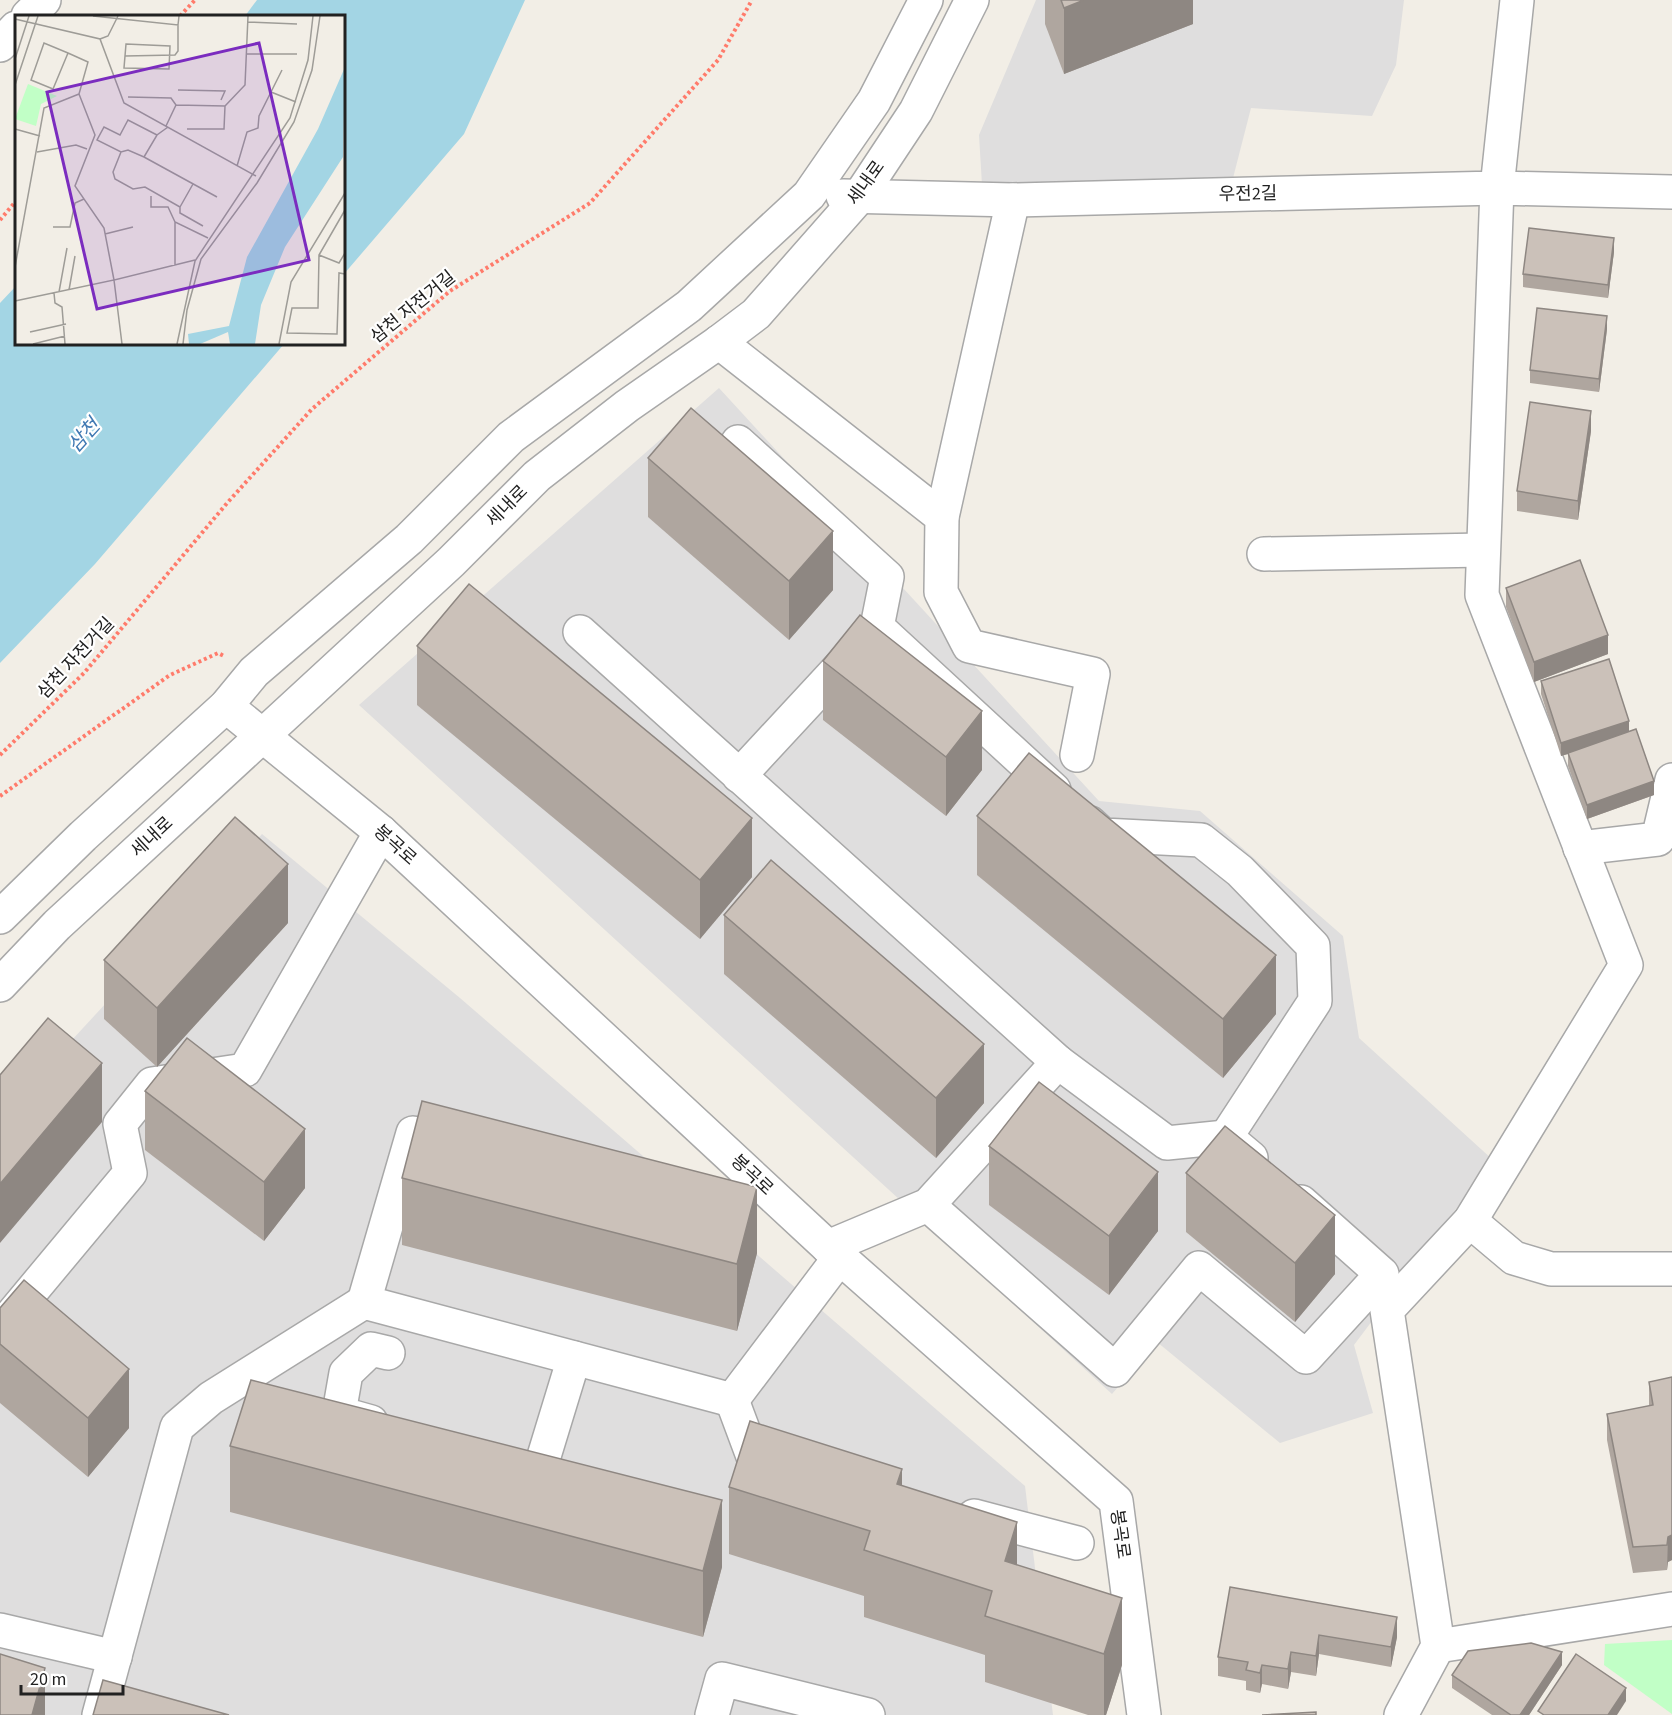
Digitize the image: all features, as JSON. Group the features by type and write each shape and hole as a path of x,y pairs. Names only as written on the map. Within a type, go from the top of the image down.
{"street":[{"path":"29,15 44,0"},
{"path":"0,917 83,836 226,706 254,672 409,539 511,436 689,306 809,195 874,101 926,0"},
{"name":"세내로","path":"0,985 57,925 451,562 537,476 627,406 756,314 859,197 916,111 972,0"},
{"path":"1401,1715 1438,1646 1387,1310 1470,1221 1626,965 1482,595 1497,188 1517,0"},
{"path":"0,45 15,29"},
{"name":"우전2길","path":"809,195 1013,200 1497,188 1672,192"},
{"path":"1013,200 942,517 940,592 969,646 1093,674 1077,754"},
{"path":"719,342 942,517"},
{"path":"738,442 887,577 877,627 739,776"},
{"path":"1264,554 1484,550"},
{"path":"877,627 1103,835 1201,840 1240,871 1313,946 1315,1001 1226,1137"},
{"path":"580,632 1058,1062 1167,1143 1226,1137 1382,1274 1306,1357 1199,1268 1115,1370 927,1205"},
{"name":"봉곡로","path":"226,706 381,832 834,1252 1116,1501 1144,1715"},
{"path":"1580,848 1658,839 1672,780"},
{"path":"0,1329 130,1173 120,1124 152,1084 245,1070 381,832"},
{"path":"732,1400 834,1252 927,1205 1058,1062"},
{"path":"99,1715 177,1427 212,1398 364,1302 413,1133 482,1149"},
{"path":"1470,1221 1514,1258 1551,1269 1672,1269"},
{"path":"364,1302 732,1400"},
{"path":"388,1353 372,1349 346,1373 339,1413 395,1428"},
{"path":"574,1358 529,1463 575,1474"},
{"path":"732,1400 754,1459 801,1471"},
{"path":"950,1510 1077,1543"},
{"path":"1438,1646 1672,1610"},
{"path":"0,1630 115,1657"},
{"path":"712,1715 722,1679 868,1715"}],"path":[{"path":"181,15 195,0"},
{"name":"삼천 자전거길","path":"0,755 84,674 228,502 312,409 450,291 590,203 718,60 752,0"},
{"path":"0,220 15,202"},
{"path":"0,796 170,675 218,653 254,672"}],"shaded area":[{"path":"1036,0 1404,0 1396,65 1372,116 1251,108 1233,178 982,185 979,135"},
{"path":"719,388 1099,801 1200,811 1343,936 1359,1038 1493,1160 1354,1345 1373,1413 1280,1443 1157,1342 1112,1394 359,705"},
{"path":"262,834 460,998 1025,1486 1053,1715 0,1715 0,1118"}],"green space":[{"path":"1672,1640 1672,1714 1604,1665 1605,1644"}],"water":[{"path":"257,0 525,0 464,134 345,273 345,15 246,15"},
{"name":"삼천","path":"15,287 15,345 283,345 95,564 0,663 0,303"}],"building":[{"path":"1061,0 1084,0 1064,8"},
{"path":"1529,228 1614,238 1608,285 1523,274"},
{"path":"1537,308 1607,316 1599,379 1530,370"},
{"path":"1530,402 1591,411 1578,501 1517,491"},
{"path":"691,408 833,531 789,581 648,458"},
{"path":"1580,560 1608,635 1534,662 1506,588"},
{"path":"469,584 752,818 700,880 417,646"},
{"path":"860,615 982,711 946,757 823,661"},
{"path":"1609,659 1629,721 1561,743 1541,681"},
{"path":"1636,729 1654,781 1587,805 1568,753"},
{"path":"1029,753 1276,955 1223,1019 977,816"},
{"path":"235,817 288,864 157,1008 104,960"},
{"path":"771,860 984,1044 936,1098 724,915"},
{"path":"48,1018 102,1063 0,1184 0,1075"},
{"path":"187,1038 305,1129 264,1182 145,1091"},
{"path":"1039,1082 1158,1172 1109,1236 989,1146"},
{"path":"422,1101 757,1187 737,1264 402,1178"},
{"path":"1225,1126 1335,1215 1295,1263 1186,1173"},
{"path":"24,1280 129,1369 88,1418 0,1344 0,1308"},
{"path":"1672,1377 1672,1535 1668,1537 1667,1545 1633,1547 1607,1414 1653,1405 1649,1382"},
{"path":"251,1380 722,1500 703,1571 230,1446"},
{"path":"750,1421 902,1469 897,1484 1017,1522 1005,1561 1122,1598 1104,1654 985,1616 992,1591 864,1550 870,1531 729,1487"},
{"path":"1230,1587 1397,1617 1391,1647 1319,1635 1316,1656 1291,1652 1288,1669 1262,1665 1260,1673 1246,1670 1248,1662 1218,1657"},
{"path":"1531,1643 1562,1652 1520,1715 1511,1715 1452,1675 1468,1651"},
{"path":"0,1654 45,1668 32,1715 0,1715"},
{"path":"1576,1654 1626,1688 1608,1715 1544,1715 1538,1711"},
{"path":"103,1680 229,1715 93,1715"},
{"path":"1316,1712 1316,1715 1262,1715"}]}
